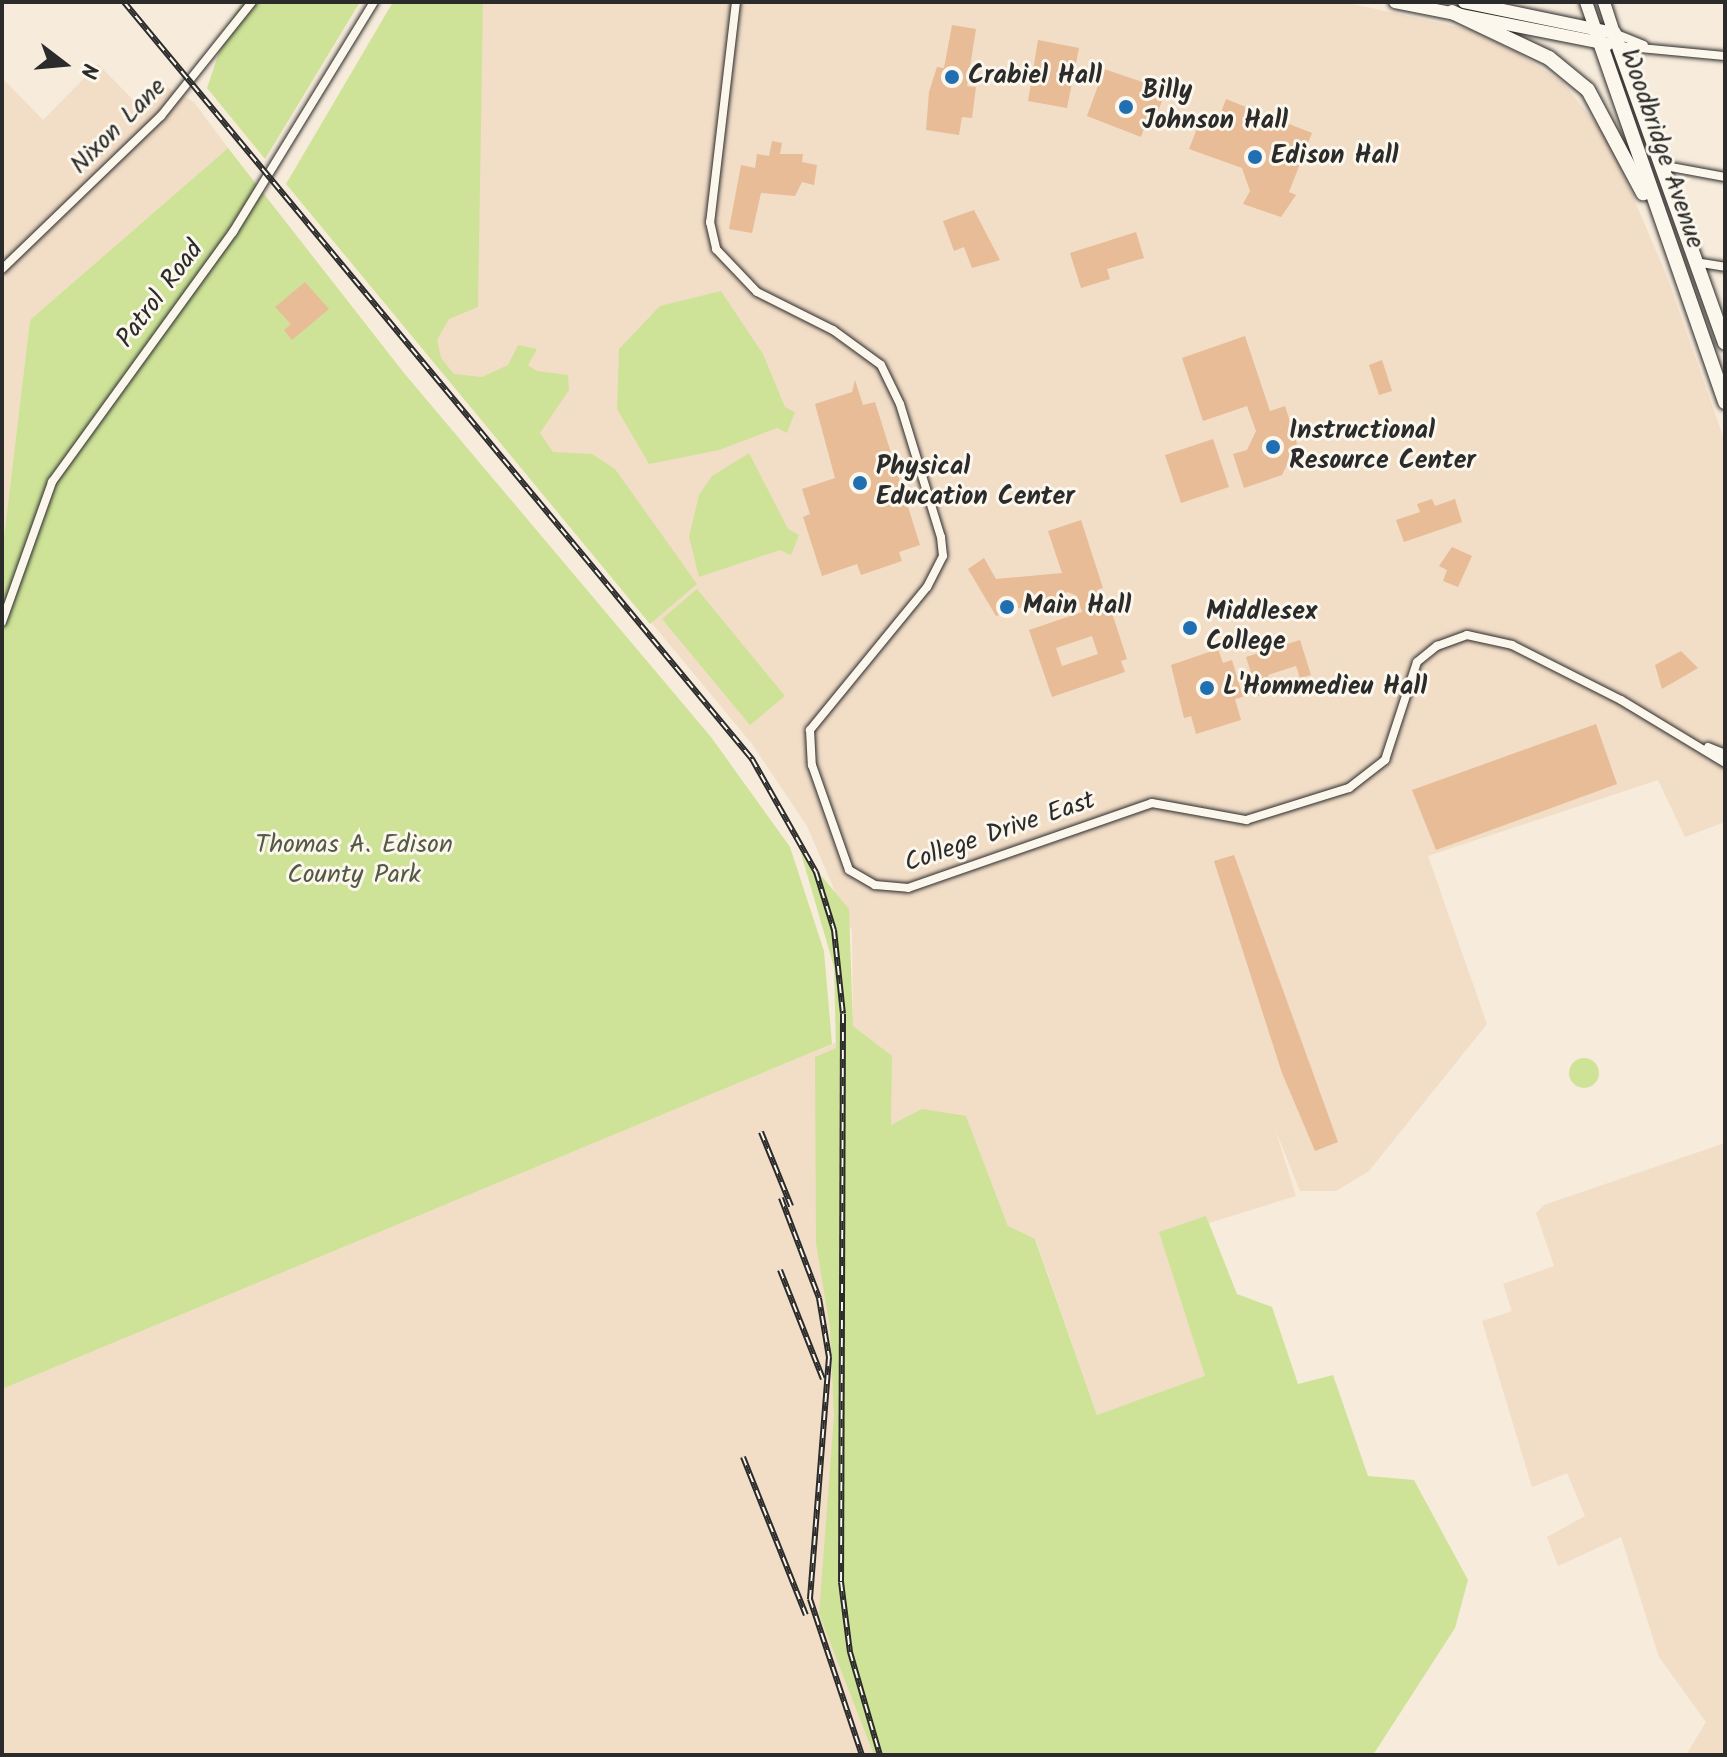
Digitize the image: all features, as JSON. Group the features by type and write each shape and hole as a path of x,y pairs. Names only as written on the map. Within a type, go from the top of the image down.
{"main road":[{"path":"1458,7 1549,58 1588,90 1612,125 1675,262"},
{"name":"Woodbridge Avenue","path":"1597,36 1725,402"},
{"name":"Woodbridge Avenue","path":"1617,40 1725,343"}],"street":[{"name":"Nixon Lane","path":"2,269 161,116 252,2"},
{"name":"Patrol Road","path":"2,622 52,482 233,232 374,2"},
{"name":"College Drive East","path":"736,2 710,222 716,249 757,292 833,330 881,365 900,404 941,537 943,556 927,587 810,730 812,765 849,870 875,885 908,888 1152,803 1246,820 1349,788 1385,760 1417,662 1458,636 1512,645 1696,743 1725,763"},
{"path":"1395,2 1458,7 1617,40 1725,56"},
{"name":"Woodbridge Avenue","path":"1586,2 1597,36"},
{"name":"Woodbridge Avenue","path":"1604,2 1617,40"},
{"path":"1617,40 1645,45"},
{"path":"1660,165 1725,177"},
{"path":"1694,262 1725,267"},
{"path":"1696,743 1725,754"}],"shaded area":[{"name":"Middlesex College","path":"396,2 1344,2 1471,30 1518,53 1562,82 1608,138 1666,274 1725,442 1725,822 1685,837 1658,780 1428,856 1487,1024 1369,1171 1336,1191 1300,1191 1275,1129 1296,1196 1209,1223 1206,1216 1206,1377 1097,1415 1036,1240 1008,1226 966,1116 891,1126 891,1056 853,1027 852,931 807,826 752,744 378,293"},
{"path":"98,64 135,102 158,82 194,102 228,148 30,320 2,554 2,78 43,120"},
{"path":"856,1034 892,1755 2,1755 2,1389"},
{"path":"1725,1143 1725,1755 1686,1755 1706,1722 1659,1657 1621,1537 1558,1566 1547,1537 1585,1516 1567,1473 1532,1487 1482,1321 1512,1311 1503,1284 1554,1266 1536,1213 1544,1205"}],"green space":[{"path":"243,2 360,2 265,159 207,88 229,23"},
{"path":"393,2 483,2 478,307 449,319 437,340 441,358 454,374 482,377 508,365 518,345 537,349 528,365 537,371 568,375 569,390 540,433 553,452 592,454 615,469 697,584 650,624 286,184"},
{"name":"Thomas A. Edison County Park","path":"228,148 404,373 711,737 790,847 824,951 832,1044 2,1389 2,554 30,320"},
{"path":"721,291 763,354 785,407 795,412 787,433 777,428 719,450 649,464 617,409 619,349 660,306"},
{"path":"749,453 788,529 799,535 791,555 780,550 699,577 689,537 699,495 712,476"},
{"path":"697,589 785,696 750,725 662,619"},
{"path":"800,850 849,909 853,1026 892,1056 891,1125 922,1109 966,1116 1008,1226 1035,1239 1097,1415 1205,1376 1159,1232 1206,1216 1237,1294 1272,1307 1298,1384 1333,1375 1368,1476 1414,1480 1468,1580 1455,1628 1373,1755 874,1755 819,1614 834,1416 830,1328 816,1243 815,1057 836,1048 834,967"},
{"path":"1584,1058 1590,1059 1598,1067 1598,1079 1590,1087 1584,1088 1578,1087 1570,1079 1569,1073 1570,1067 1578,1059"}],"building":[{"name":"Crabiel Hall","path":"952,25 976,29 967,86 976,87 972,118 962,117 959,135 926,130 929,92 937,67 944,68"},
{"path":"1038,40 1079,48 1067,108 1028,101"},
{"name":"Billy Johnson Hall","path":"1104,69 1166,90 1155,120 1148,117 1141,137 1087,116"},
{"name":"Edison Hall","path":"1226,99 1312,133 1289,192 1296,195 1281,217 1243,204 1250,191 1242,168 1189,149 1200,121 1215,128"},
{"path":"772,141 782,143 780,154 803,154 802,162 817,165 814,185 802,182 795,196 761,193 752,233 729,229 741,165 755,168 757,154 769,156"},
{"path":"974,210 1000,260 972,268 964,247 954,251 943,221"},
{"path":"1136,232 1144,258 1107,269 1110,279 1081,288 1070,253"},
{"path":"305,282 329,309 292,340 284,330 291,324 275,307"},
{"path":"1245,336 1270,411 1285,406 1297,444 1282,475 1244,488 1233,454 1247,450 1256,431 1247,406 1203,421 1182,358"},
{"path":"1382,360 1392,391 1379,395 1369,365"},
{"name":"Physical Education Center","path":"855,380 863,405 875,402 920,545 899,552 902,561 861,575 857,564 822,576 803,517 810,514 802,489 835,478 815,404 852,392"},
{"path":"1213,439 1229,487 1181,503 1165,455"},
{"path":"1432,499 1435,506 1455,499 1462,522 1404,542 1396,520 1420,512 1417,504"},
{"name":"Main Hall","path":"1081,520 1103,588 1097,590 1103,605 1109,604 1127,659 1121,661 1125,672 1052,697 1029,630 1082,612 1077,596 1068,592 996,616 968,569 984,558 996,579 1062,573 1048,531","holes":["1092,636 1098,654 1062,666 1056,648"]},
{"path":"1452,547 1472,556 1458,587 1443,581 1447,570 1439,566"},
{"path":"1300,640 1311,675 1300,678 1296,666 1268,675 1273,691 1258,696 1246,657"},
{"name":"L'Hommedieu Hall","path":"1218,649 1223,663 1232,660 1243,697 1235,699 1241,720 1196,734 1191,716 1184,718 1171,665"},
{"path":"1681,651 1698,668 1662,689 1655,665"},
{"path":"1596,724 1617,784 1436,850 1412,790"},
{"path":"1234,855 1338,1142 1315,1151 1282,1073 1214,861"}],"railway":[{"path":"124,2 752,759 816,872 834,930 843,1014 841,1582 850,1652 880,1755"},
{"path":"761,1132 791,1206"},
{"path":"781,1198 819,1298 829,1357 810,1599 862,1755"},
{"path":"780,1270 823,1379"},
{"path":"743,1457 806,1615"}],"place":[{"name":"Crabiel Hall","path":"952,77"},
{"name":"Billy Johnson Hall","path":"1126,107"},
{"name":"Edison Hall","path":"1255,157"},
{"name":"Instructional Resource Center","path":"1273,447"},
{"name":"Physical Education Center","path":"860,483"},
{"name":"Main Hall","path":"1007,607"},
{"name":"Middlesex College","path":"1190,628"},
{"name":"L'Hommedieu Hall","path":"1207,688"}]}
